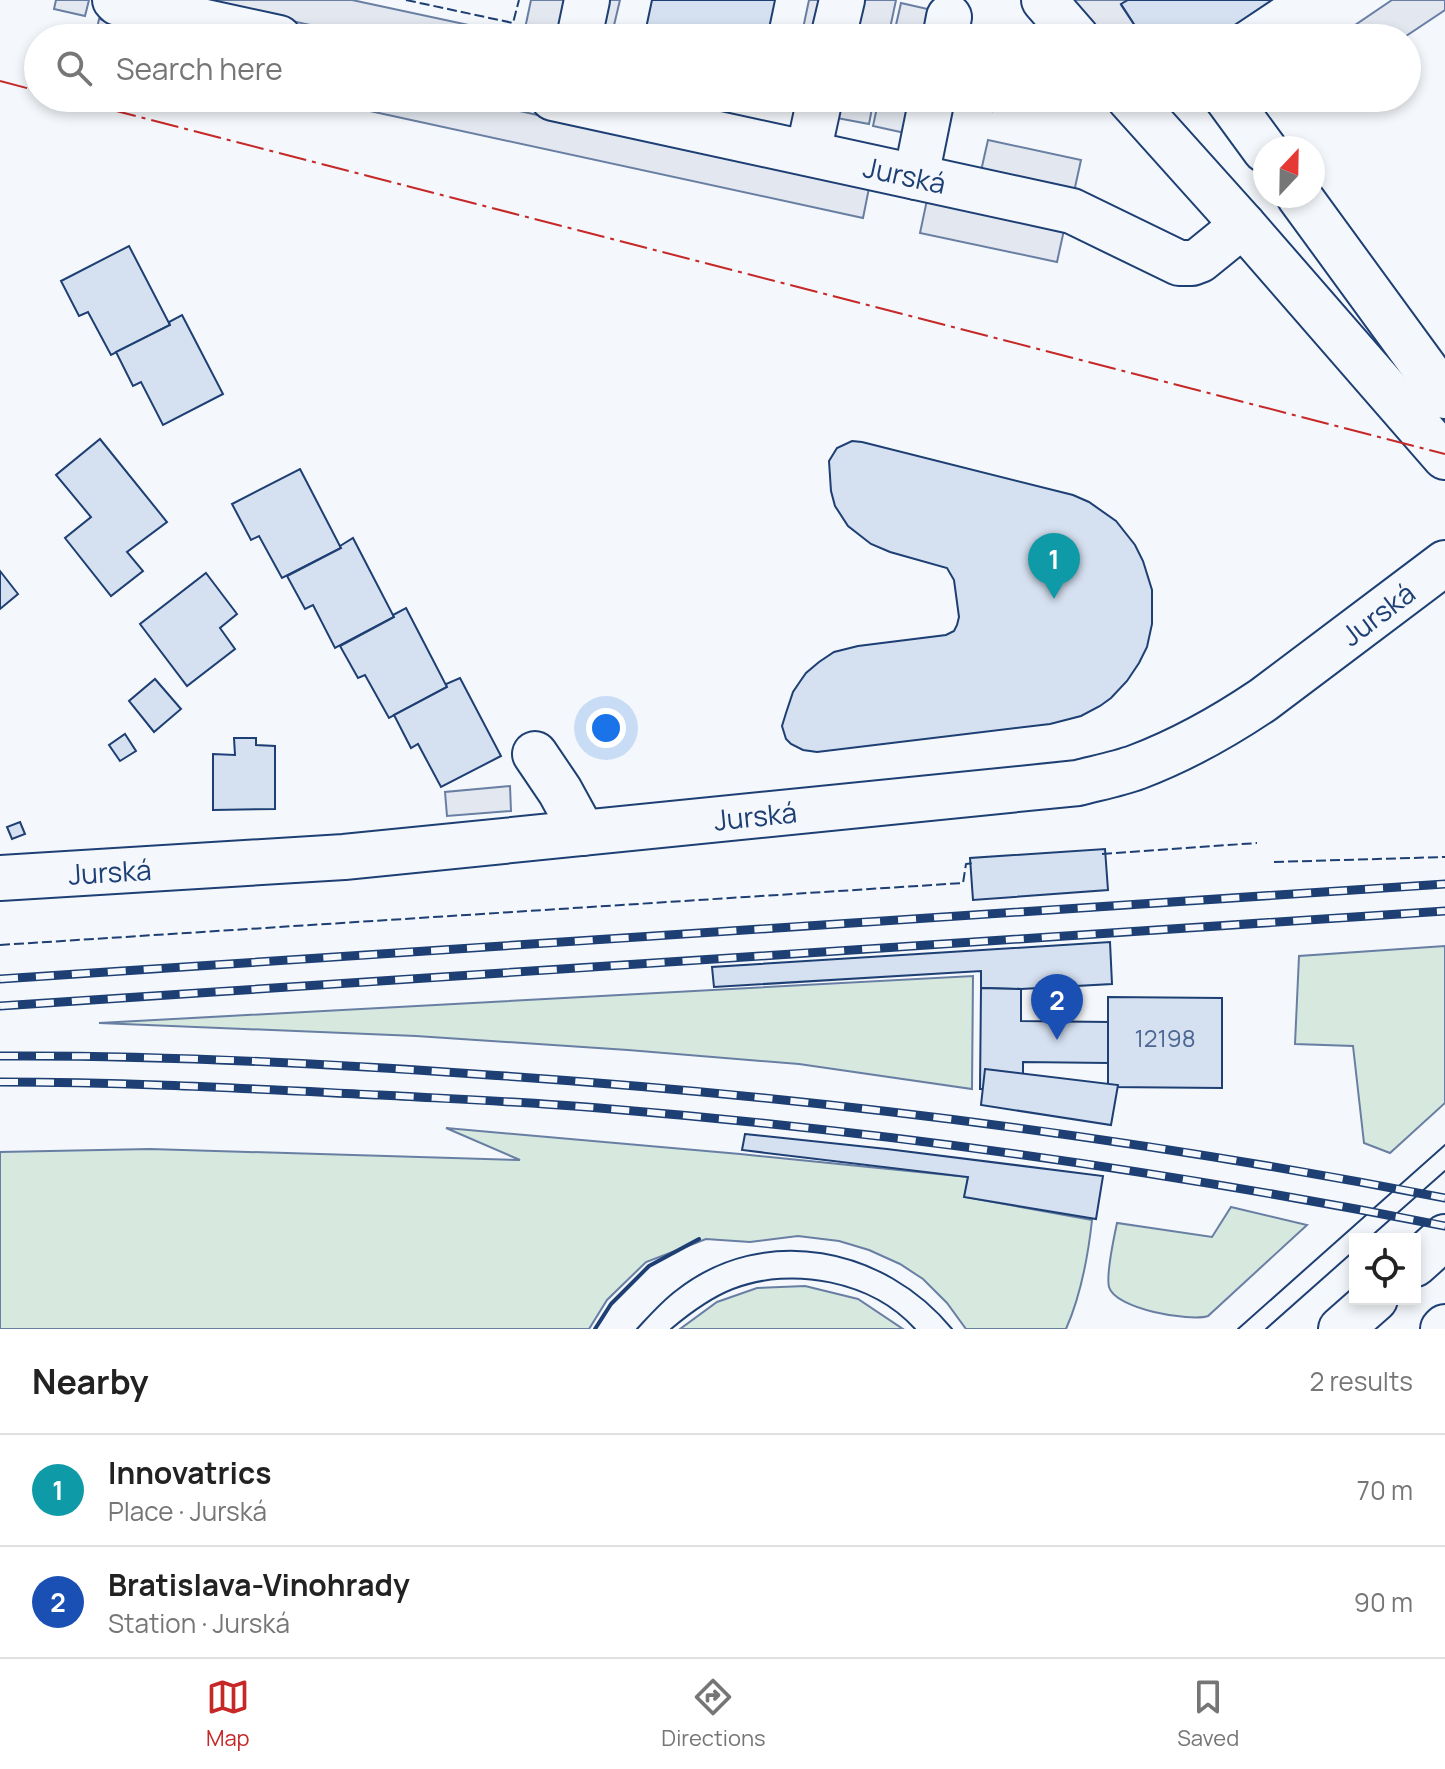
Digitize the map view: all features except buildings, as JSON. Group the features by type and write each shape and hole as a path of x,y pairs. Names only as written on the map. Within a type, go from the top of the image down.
{"street":[{"path":"115,0 215,24"},
{"path":"582,24 587,0"},
{"path":"836,24 842,0"},
{"path":"1044,0 1065,24"},
{"name":"Jurská","path":"621,112 1072,211 1185,264 1200,260 1243,225"},
{"path":"808,153 817,112"},
{"path":"916,177 929,112"},
{"path":"1142,112 1445,457"},
{"path":"1237,112 1255,136"},
{"path":"1308,208 1445,396"},
{"name":"Jurská","path":"0,878 344,857 1078,783 1135,768 1190,745 1251,708 1445,563"},
{"path":"535,754 583,833"},
{"path":"1421,1259 1445,1237"},
{"path":"1341,1329 1368,1305"}],"shaded area":[{"path":"56,0 89,0 85,16 54,9"},
{"path":"195,0 352,0 464,24 306,24"},
{"path":"531,0 566,0 560,24 526,24"},
{"path":"605,0 620,0 614,24 600,24"},
{"path":"809,0 822,0 816,24 804,24"},
{"path":"864,0 896,0 891,24 858,24"},
{"path":"1066,0 1128,0 1121,5 1134,24 1087,24"},
{"path":"1392,0 1445,0 1445,10 1421,26 1357,24"},
{"path":"901,3 932,10 929,24 896,24"},
{"path":"99,19 122,24 98,24"},
{"path":"375,112 524,112 869,188 863,218"},
{"path":"838,112 871,112 869,124 837,118"},
{"path":"876,112 910,112 905,133 873,126"},
{"path":"988,140 1081,160 1074,192 981,171"},
{"path":"927,200 1064,230 1057,262 920,233"},
{"path":"510,786 511,811 447,816 445,792"},
{"path":"1445,946 1445,1103 1390,1153 1364,1143 1353,1046 1295,1044 1299,956"},
{"path":"973,976 972,1089 799,1064 628,1050 416,1036 99,1023"},
{"path":"446,1128 968,1177 965,1197 1092,1220 1083,1276 1066,1329 966,1329 947,1303 923,1279 869,1250 839,1241 798,1236 750,1242 706,1239 646,1262 607,1300 589,1329 0,1329 0,1152 150,1149 520,1160"},
{"path":"1231,1207 1307,1225 1208,1316 1186,1317 1154,1312 1124,1302 1114,1295 1109,1287 1109,1274 1117,1223 1212,1237"},
{"path":"805,1286 858,1299 903,1329 680,1329 717,1302 757,1288"}],"tram line":[{"path":"1238,1329 1445,1145"},
{"path":"1375,1233 1445,1171"},
{"path":"637,1329 672,1294 711,1269 747,1256 785,1251 822,1253 858,1263 893,1279 925,1301 952,1329"},
{"path":"1266,1329 1349,1255"},
{"path":"671,1329 700,1306 733,1289 780,1279 830,1282 854,1289 877,1299 915,1329"}],"railway":[{"path":"0,979 1445,884"},
{"path":"0,1006 1445,911"},
{"path":"0,1056 297,1063 719,1094 1083,1137 1445,1198"},
{"path":"0,1082 380,1095 705,1117 1024,1155 1235,1188 1445,1226"}],"fence":[{"path":"406,0 513,23 519,0"},
{"path":"1102,854 1257,843"},
{"path":"1274,862 1445,857"},
{"path":"0,945 963,883 966,864 974,863"}],"wall":[{"path":"595,1329 611,1304 649,1266 699,1239"}],"power":[{"path":"0,81 24,87"},
{"path":"120,112 1445,454"}],"place":[{"name":"Innovatrics","path":"1054,599"},
{"name":"Bratislava-Vinohrady","path":"1057,1040"}]}
